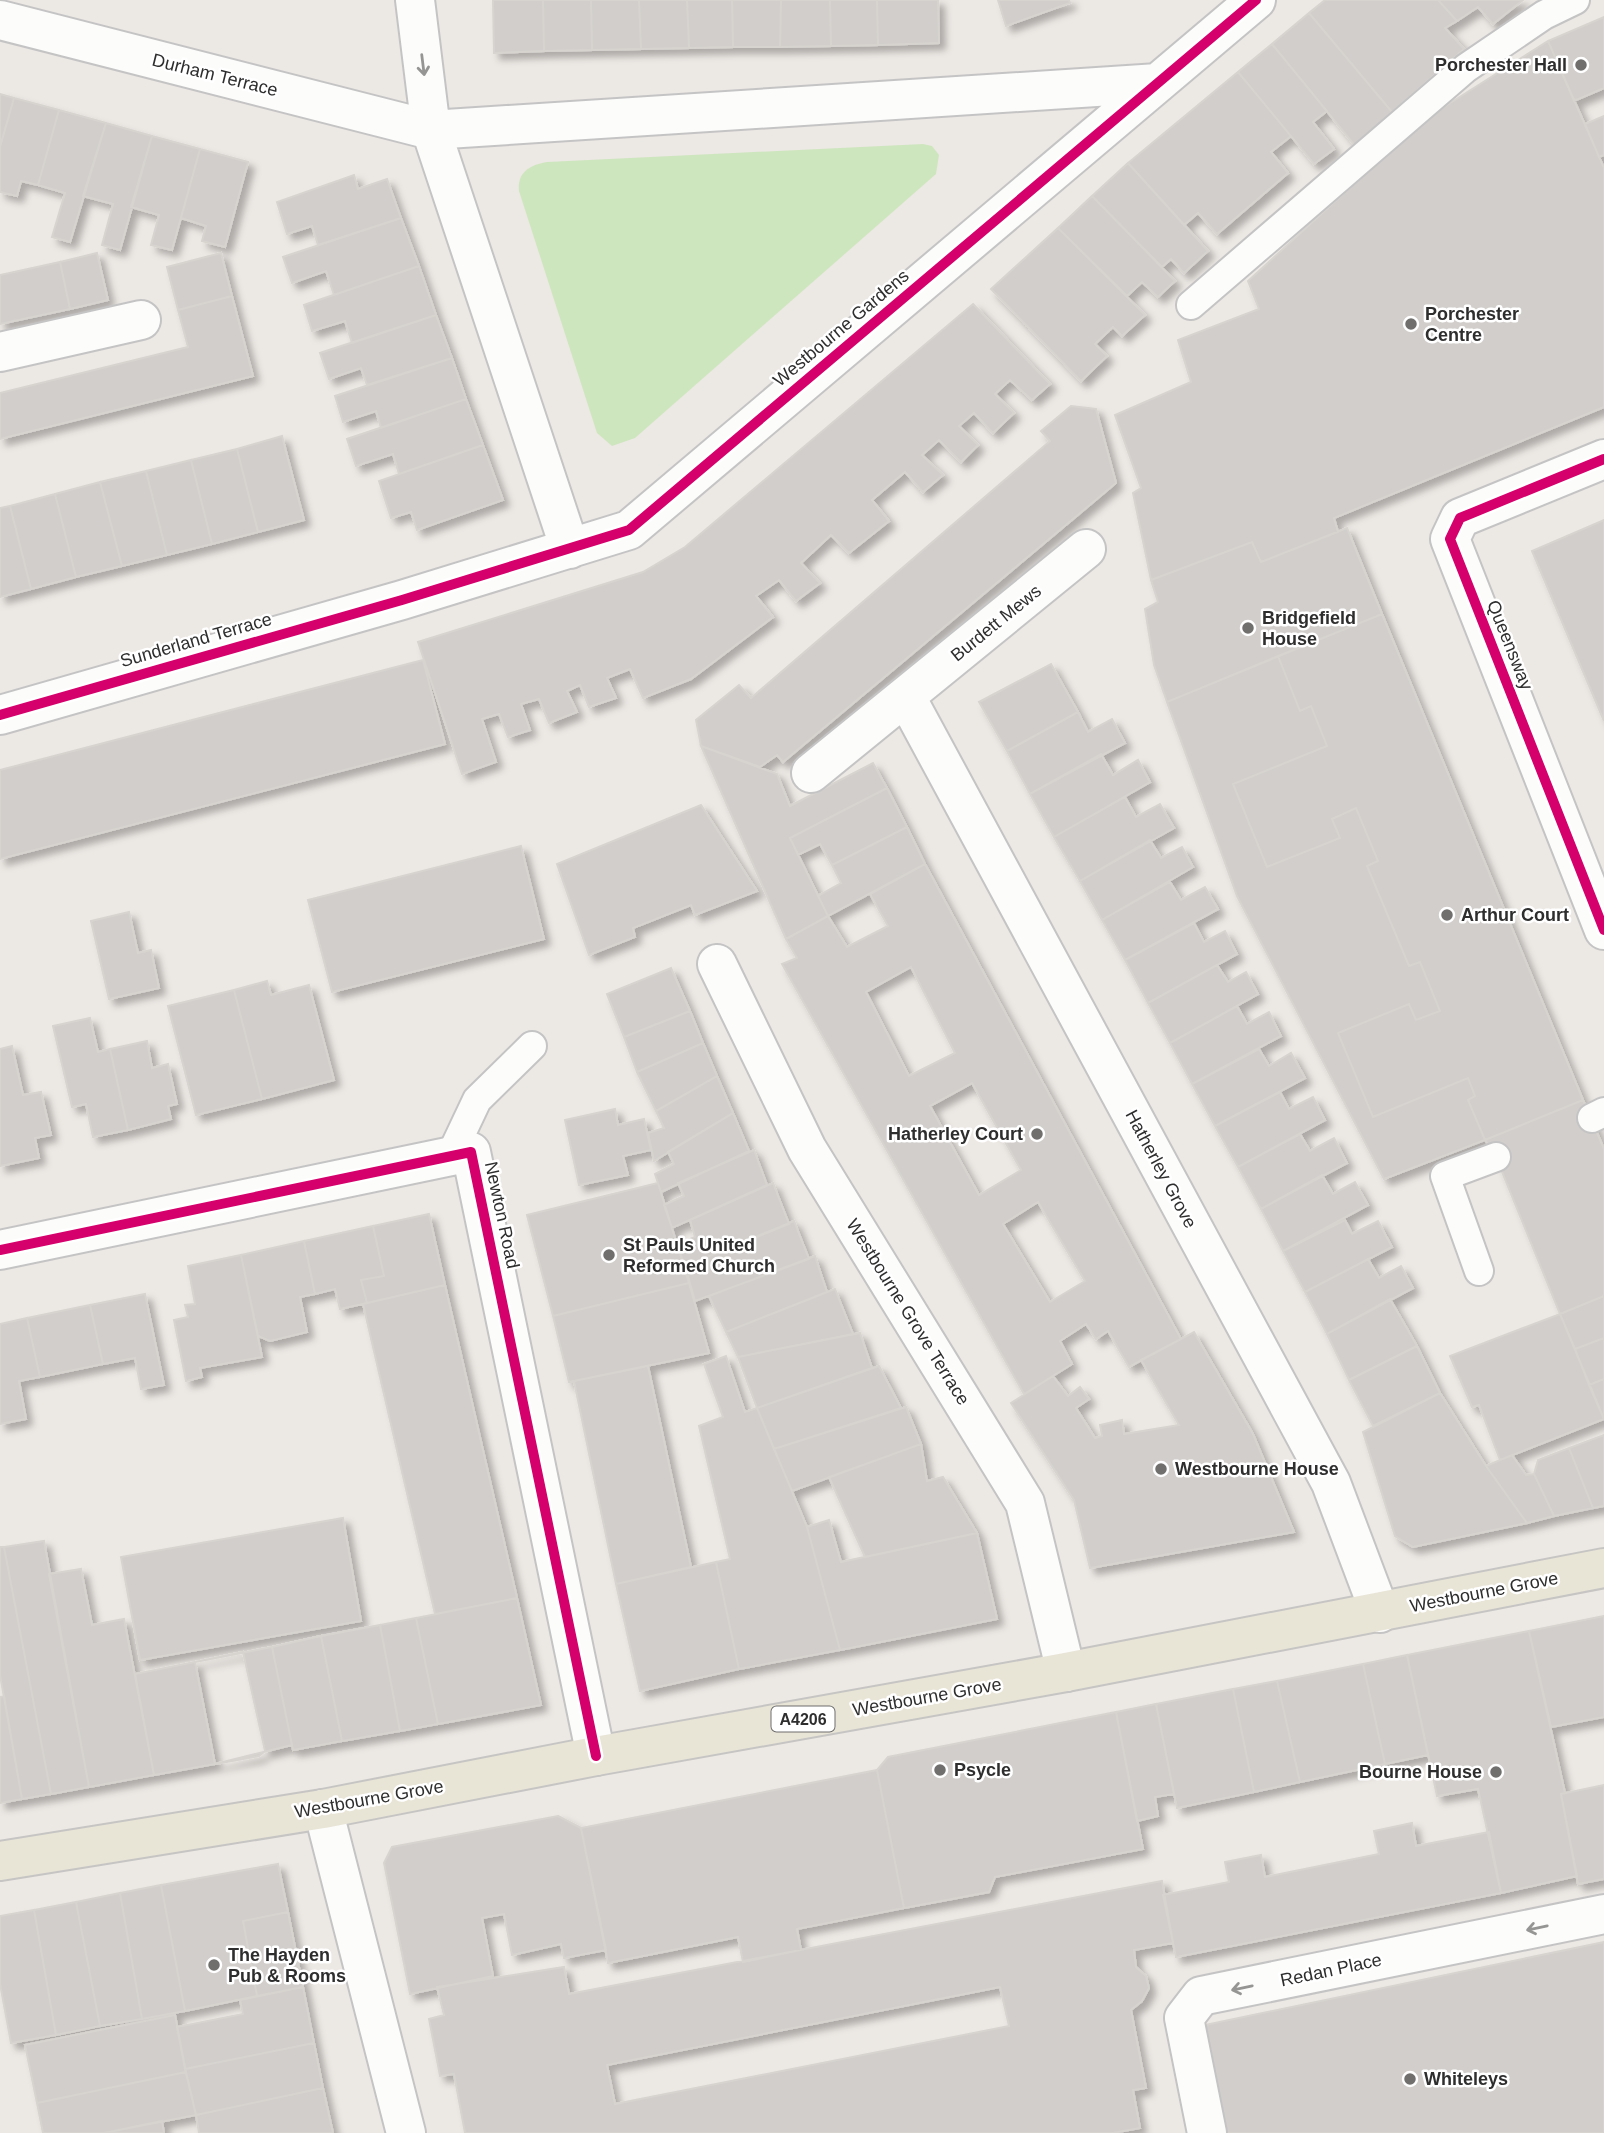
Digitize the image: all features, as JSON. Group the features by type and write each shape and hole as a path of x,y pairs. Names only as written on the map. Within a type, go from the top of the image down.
{"main road":[{"name":"Westbourne Grove","path":"0,1861 323,1808 1066,1672 1604,1568"}],"street":[{"path":"415,0 431,130 570,549"},
{"name":"Westbourne Gardens","path":"402,600 629,530 1256,0"},
{"name":"Durham Terrace","path":"0,20 431,130"},
{"path":"431,130 1158,83"},
{"path":"0,352 141,320"},
{"name":"Queensway","path":"1604,459 1460,518 1450,539 1604,930"},
{"name":"Burdett Mews","path":"811,773 1086,549"},
{"name":"Sunderland Terrace","path":"0,715 402,600"},
{"name":"Hatherley Grove","path":"905,697 1331,1483 1380,1613"},
{"name":"Westbourne Grove Terrace","path":"717,964 807,1149 1025,1503 1066,1672"},
{"name":"Newton Road","path":"450,1157 471,1152 596,1756"},
{"path":"0,1250 450,1157"},
{"path":"323,1808 406,2133"},
{"name":"Redan Place","path":"1207,2133 1184,2018 1200,1996 1604,1914"}],"lane":[{"path":"1191,305 1466,68 1544,15 1575,0"},
{"path":"450,1157 477,1100 532,1046"},
{"path":"1479,1271 1445,1176 1496,1157"}],"green space":[{"path":"923,144 932,146 939,155 936,174 635,438 612,446 597,433 519,191 520,179 526,170 547,162"}],"building":[{"path":"493,0 543,0 544,51 494,53"},
{"path":"543,0 591,0 592,50 544,51"},
{"path":"591,0 639,0 641,49 592,50"},
{"path":"639,0 687,0 689,48 641,49"},
{"path":"687,0 732,0 733,47 689,48"},
{"path":"732,0 781,0 780,47 733,47"},
{"path":"781,0 830,0 831,46 780,47"},
{"path":"830,0 877,0 878,45 831,46"},
{"path":"877,0 938,0 939,43 878,45"},
{"path":"998,0 1069,0 1070,3 1006,26"},
{"path":"1325,0 1438,0 1457,21 1445,28 1464,49 1392,112 1309,13"},
{"path":"1438,0 1523,0 1493,24 1478,7 1457,21"},
{"path":"1309,13 1392,112 1356,147 1272,44"},
{"name":"Porchester Hall","path":"1604,17 1604,88 1574,101 1548,41"},
{"name":"Porchester Centre","path":"1548,41 1604,168 1604,407 1334,518 1338,532 1261,562 1252,542 1151,580 1133,493 1141,488 1115,415 1191,382 1178,340 1259,309 1248,281 1425,119"},
{"path":"1272,44 1327,111 1313,122 1334,149 1314,164 1238,72"},
{"path":"1238,72 1291,136 1271,152 1288,173 1217,234 1198,213 1184,225 1128,163"},
{"path":"0,94 14,98 0,147"},
{"path":"14,98 59,110 38,185 21,181 17,196 0,192 0,147"},
{"path":"59,110 106,123 70,242 52,237 65,193 38,185"},
{"name":"Porchester Hall","path":"1604,116 1604,155 1599,157 1585,124"},
{"path":"106,123 152,136 120,250 102,245 113,204 83,196"},
{"path":"152,136 200,149 172,250 151,245 159,215 131,207"},
{"path":"200,149 248,162 225,247 202,241 206,226 181,218"},
{"path":"1128,163 1208,251 1184,273 1171,259 1162,267 1092,196"},
{"path":"354,175 358,189 387,179 401,218 318,245 312,226 287,234 277,202"},
{"path":"1092,196 1175,281 1158,297 1142,282 1127,296 1058,228"},
{"path":"401,218 419,266 334,295 326,271 292,283 283,257"},
{"path":"1058,228 1145,315 1122,336 1113,327 1095,344 1107,356 1081,381 991,289"},
{"path":"97,253 108,300 70,309 60,262"},
{"path":"221,253 232,296 178,310 167,267"},
{"path":"60,262 70,309 0,324 0,275"},
{"path":"419,266 436,315 352,343 345,321 312,331 304,305"},
{"path":"232,296 253,376 0,439 0,393 188,347 178,310"},
{"path":"973,304 1050,384 1032,400 1010,380 995,394 1014,413 993,433 974,413 959,426 978,445 961,462 939,440 922,455 943,475 923,492 905,472 872,500 889,521 849,553 831,535 801,563 820,583 796,601 779,580 756,596 773,617 691,679 643,698 630,669 607,678 616,698 589,707 580,685 567,691 577,712 549,723 539,699 521,704 530,730 508,737 499,714 482,719 496,762 462,774 418,642 643,572 685,547"},
{"path":"436,315 452,358 367,385 361,368 329,379 320,353"},
{"path":"452,358 466,399 381,428 376,411 343,422 335,396"},
{"path":"466,399 483,445 399,474 393,454 356,466 347,439"},
{"path":"1071,406 1096,409 1116,483 783,762 777,755 760,767 701,746 696,720 739,685 751,698 1050,441 1041,431"},
{"path":"282,436 304,520 258,532 237,449"},
{"path":"483,445 503,500 417,530 411,512 391,518 379,481"},
{"path":"237,449 258,532 212,544 191,460"},
{"path":"191,460 212,544 167,555 146,471"},
{"path":"146,471 167,555 122,566 100,482"},
{"path":"100,482 122,566 76,577 55,494"},
{"path":"55,494 76,577 31,589 10,506"},
{"path":"10,506 31,589 0,597 0,508"},
{"path":"1604,520 1604,721 1532,551"},
{"name":"Bridgefield House","path":"1347,528 1382,614 1167,702 1154,665 1145,609 1158,602 1151,580 1252,542 1261,562"},
{"name":"Arthur Court","path":"1382,614 1583,1100 1485,1140 1468,1100 1475,1096 1468,1078 1373,1117 1338,1033 1409,1004 1416,1020 1440,1011 1420,962 1409,966 1367,866 1378,861 1356,808 1332,819 1340,838 1267,867 1233,784 1327,746 1311,706 1300,711 1278,656"},
{"path":"1278,656 1300,711 1311,706 1327,746 1233,784 1267,867 1340,838 1332,819 1356,808 1378,861 1367,866 1409,966 1420,962 1440,1011 1416,1020 1409,1004 1338,1033 1373,1117 1468,1078 1475,1096 1468,1100 1485,1140 1384,1179 1237,896 1167,702"},
{"path":"423,660 445,744 0,859 0,770"},
{"path":"1051,664 1078,712 1007,751 979,702"},
{"path":"1078,712 1088,732 1112,719 1125,743 1030,794 1007,751"},
{"path":"701,746 777,774 790,806 873,763 887,788 790,838 828,916 786,939"},
{"path":"1101,754 1113,775 1138,760 1150,782 1054,837 1030,794"},
{"path":"887,788 907,827 832,865 820,844 798,855 790,838"},
{"path":"1125,797 1136,817 1160,804 1174,828 1080,881 1054,837"},
{"path":"701,805 757,891 695,915 691,905 633,928 635,937 589,955 557,864"},
{"path":"907,827 925,864 828,916 818,896 841,883 832,865"},
{"path":"1150,840 1161,858 1182,847 1193,867 1102,920 1080,881"},
{"path":"521,846 544,939 332,992 308,900"},
{"name":"Hatherley Court","path":"925,864 1181,1339 1129,1367 1108,1331 1096,1339 1086,1324 1060,1341 1072,1364 1024,1394 782,964 797,958 786,939 828,916 847,947 888,926 870,894","holes":["911,967 955,1053 909,1076 866,992","972,1083 1021,1170 979,1195 930,1106","1038,1202 1085,1281 1050,1302 1003,1224"]},
{"path":"1170,882 1181,900 1205,887 1218,909 1125,960 1102,920"},
{"path":"129,912 138,953 151,950 159,988 109,999 91,921"},
{"path":"1194,923 1204,942 1225,931 1237,954 1148,1003 1125,960"},
{"path":"1217,965 1228,982 1246,972 1258,994 1170,1043 1148,1003"},
{"path":"671,968 690,1011 624,1037 607,994"},
{"path":"267,981 271,995 309,985 334,1080 262,1099 234,990"},
{"path":"234,990 262,1099 196,1115 168,1006"},
{"path":"1237,1006 1247,1024 1269,1012 1281,1036 1192,1084 1170,1043"},
{"path":"690,1011 703,1043 637,1072 624,1037"},
{"path":"90,1018 98,1052 110,1049 128,1130 93,1137 86,1104 72,1107 53,1026"},
{"path":"147,1041 152,1068 168,1064 177,1104 168,1106 171,1119 128,1130 110,1049"},
{"path":"703,1043 717,1076 656,1111 637,1072"},
{"path":"12,1046 23,1095 41,1092 51,1135 35,1138 39,1158 0,1166 0,1049"},
{"path":"1259,1049 1269,1066 1291,1053 1305,1078 1215,1126 1192,1084"},
{"path":"717,1076 733,1113 654,1161 648,1133 664,1128 656,1111"},
{"path":"1280,1092 1289,1109 1313,1097 1325,1120 1238,1167 1215,1126"},
{"path":"1583,1100 1604,1149 1604,1296 1560,1314 1496,1157 1485,1140"},
{"path":"615,1109 618,1125 644,1119 651,1150 623,1156 628,1175 579,1185 565,1120"},
{"path":"733,1113 749,1151 661,1192 655,1174 674,1164 668,1152"},
{"path":"1300,1134 1310,1151 1334,1138 1347,1163 1261,1209 1238,1167"},
{"path":"754,1150 767,1185 672,1228 664,1205 684,1196 678,1183"},
{"path":"1322,1175 1333,1194 1355,1182 1368,1205 1283,1251 1261,1209"},
{"name":"St Pauls United Reformed Church","path":"658,1183 689,1283 553,1316 527,1215"},
{"path":"773,1183 789,1224 685,1266 677,1244 695,1237 690,1220"},
{"path":"429,1214 445,1285 367,1303 361,1280 384,1276 373,1226"},
{"path":"1345,1220 1352,1234 1378,1221 1392,1247 1305,1292 1283,1251"},
{"path":"794,1221 809,1259 695,1301 685,1266"},
{"path":"373,1226 384,1276 361,1280 367,1303 340,1309 335,1289 315,1294 304,1241"},
{"path":"304,1241 315,1294 300,1297 307,1332 270,1341 258,1336 241,1255"},
{"path":"241,1255 262,1357 200,1368 202,1377 186,1381 174,1320 188,1317 185,1305 195,1304 188,1266"},
{"path":"815,1256 827,1292 726,1332 709,1296"},
{"path":"1368,1259 1379,1278 1401,1266 1413,1288 1327,1334 1305,1292"},
{"path":"689,1283 709,1353 569,1382 553,1316"},
{"path":"445,1285 517,1598 435,1614 363,1304"},
{"path":"835,1289 853,1334 738,1357 726,1332"},
{"path":"145,1294 164,1385 141,1389 135,1358 103,1364 90,1305"},
{"path":"1604,1296 1604,1338 1575,1349 1560,1314"},
{"path":"1390,1299 1417,1346 1349,1380 1327,1334"},
{"path":"90,1305 103,1364 40,1377 27,1318"},
{"path":"1560,1314 1604,1419 1500,1460 1479,1405 1472,1407 1450,1356"},
{"path":"27,1318 40,1377 19,1381 26,1419 0,1424 0,1324"},
{"name":"Westbourne House","path":"1194,1332 1253,1434 1294,1532 1090,1568 1074,1500 1011,1403 1053,1376 1068,1396 1080,1387 1089,1399 1076,1408 1095,1438 1102,1436 1100,1425 1122,1420 1124,1434 1179,1425 1141,1360"},
{"path":"860,1333 872,1368 757,1408 738,1357"},
{"path":"1604,1338 1604,1379 1589,1385 1575,1349"},
{"path":"1417,1346 1440,1393 1373,1426 1349,1380"},
{"path":"726,1356 745,1412 757,1408 807,1527 840,1650 739,1669 716,1562 730,1559 699,1426 723,1417 704,1364"},
{"path":"648,1366 691,1567 616,1584 574,1381"},
{"path":"879,1366 901,1408 774,1449 757,1408"},
{"path":"1604,1379 1604,1419 1589,1385"},
{"path":"1440,1393 1486,1466 1527,1523 1413,1547 1395,1536 1363,1432"},
{"path":"906,1407 921,1444 792,1491 774,1449"},
{"path":"1604,1435 1604,1506 1593,1508 1569,1448"},
{"path":"921,1444 927,1481 943,1477 977,1533 865,1557 829,1477"},
{"path":"1569,1448 1593,1508 1554,1516 1534,1474 1538,1460"},
{"path":"1512,1455 1526,1475 1534,1474 1554,1516 1527,1523 1486,1466"},
{"path":"343,1518 361,1621 140,1660 121,1557"},
{"path":"829,1520 841,1562 977,1533 997,1619 840,1650 807,1527"},
{"path":"44,1541 89,1787 51,1794 4,1547"},
{"path":"0,1547 4,1547 51,1794 22,1799 0,1675"},
{"path":"716,1562 739,1669 640,1691 616,1584"},
{"path":"81,1569 92,1625 124,1619 154,1775 89,1787 49,1574"},
{"path":"517,1598 541,1705 438,1724 416,1618"},
{"path":"1604,1616 1604,1717 1551,1727 1529,1631"},
{"path":"416,1618 438,1724 400,1731 380,1625"},
{"path":"380,1625 400,1731 342,1741 321,1636"},
{"name":"Bourne House","path":"1529,1631 1565,1793 1561,1794 1577,1876 1501,1893 1478,1789 1437,1796 1407,1655"},
{"path":"321,1636 342,1741 293,1750 272,1647"},
{"path":"272,1647 292,1745 215,1764 195,1662"},
{"path":"243,1652 265,1751 259,1756 215,1764 195,1662"},
{"path":"1407,1655 1428,1755 1385,1764 1363,1664"},
{"path":"195,1662 215,1764 154,1775 135,1674"},
{"path":"1363,1664 1385,1764 1300,1782 1277,1681"},
{"path":"1277,1681 1300,1782 1254,1792 1233,1689"},
{"path":"1233,1689 1254,1792 1177,1808 1156,1704"},
{"path":"4,1696 22,1799 0,1803 0,1697"},
{"path":"1156,1704 1174,1794 1155,1797 1158,1816 1137,1821 1116,1712"},
{"path":"1116,1712 1143,1849 995,1877 989,1892 904,1908 877,1770 888,1757"},
{"path":"877,1770 904,1908 797,1929 801,1950 743,1962 738,1937 608,1963 581,1828"},
{"path":"1604,1785 1604,1879 1578,1884 1561,1794"},
{"path":"558,1816 581,1828 606,1950 564,1958 561,1944 512,1955 504,1914 482,1918 493,1976 410,1994 384,1863 392,1847"},
{"path":"1412,1823 1416,1846 1489,1832 1501,1893 1176,1957 1163,1895 1229,1882 1225,1862 1261,1855 1265,1877 1379,1854 1374,1831"},
{"name":"The Hayden Pub & Rooms","path":"278,1864 288,1912 243,1921 257,1996 185,2011 161,1885"},
{"path":"1162,1881 1173,1943 1134,1950 1136,1967 1146,1976 1149,1988 1142,2001 1131,2010 1146,2088 1133,2090 1140,2128 1113,2133 465,2133 454,2074 440,2076 429,2019 444,2015 437,1987 564,1967 569,1994","holes":["1000,1987 1009,2026 615,2104 607,2065"]},
{"path":"161,1885 185,2011 142,2019 120,1893"},
{"path":"120,1893 142,2019 100,2026 76,1902"},
{"path":"76,1902 100,2026 56,2035 34,1910"},
{"path":"34,1910 56,2035 11,2043 0,1984 0,1916"},
{"path":"288,1912 303,1987 257,1996 243,1921"},
{"name":"Whiteleys","path":"1604,1942 1604,2133 1225,2133 1205,2025"},
{"path":"303,1987 314,2043 185,2069 177,2027 243,2014 240,2000"},
{"path":"175,2015 186,2072 37,2103 25,2045"},
{"path":"314,2043 323,2088 196,2115 185,2069"},
{"path":"186,2072 196,2115 104,2133 43,2133 37,2103"},
{"path":"323,2088 333,2133 199,2133 196,2115"},
{"path":"162,2121 164,2133 104,2133"}],"cycle path":[{"path":"0,715 402,600 629,530 1256,0"},
{"path":"1604,459 1460,518 1450,539 1604,930"},
{"path":"0,1250 471,1152 596,1756"}],"place":[{"name":"Porchester Hall","path":"1581,65"},
{"name":"Porchester Centre","path":"1411,324"},
{"name":"Bridgefield House","path":"1248,628"},
{"name":"Arthur Court","path":"1447,915"},
{"name":"Hatherley Court","path":"1037,1134"},
{"name":"St Pauls United Reformed Church","path":"609,1255"},
{"name":"Westbourne House","path":"1161,1469"},
{"name":"Psycle","path":"940,1770"},
{"name":"Bourne House","path":"1496,1772"},
{"name":"The Hayden Pub & Rooms","path":"214,1965"},
{"name":"Whiteleys","path":"1410,2079"}]}
